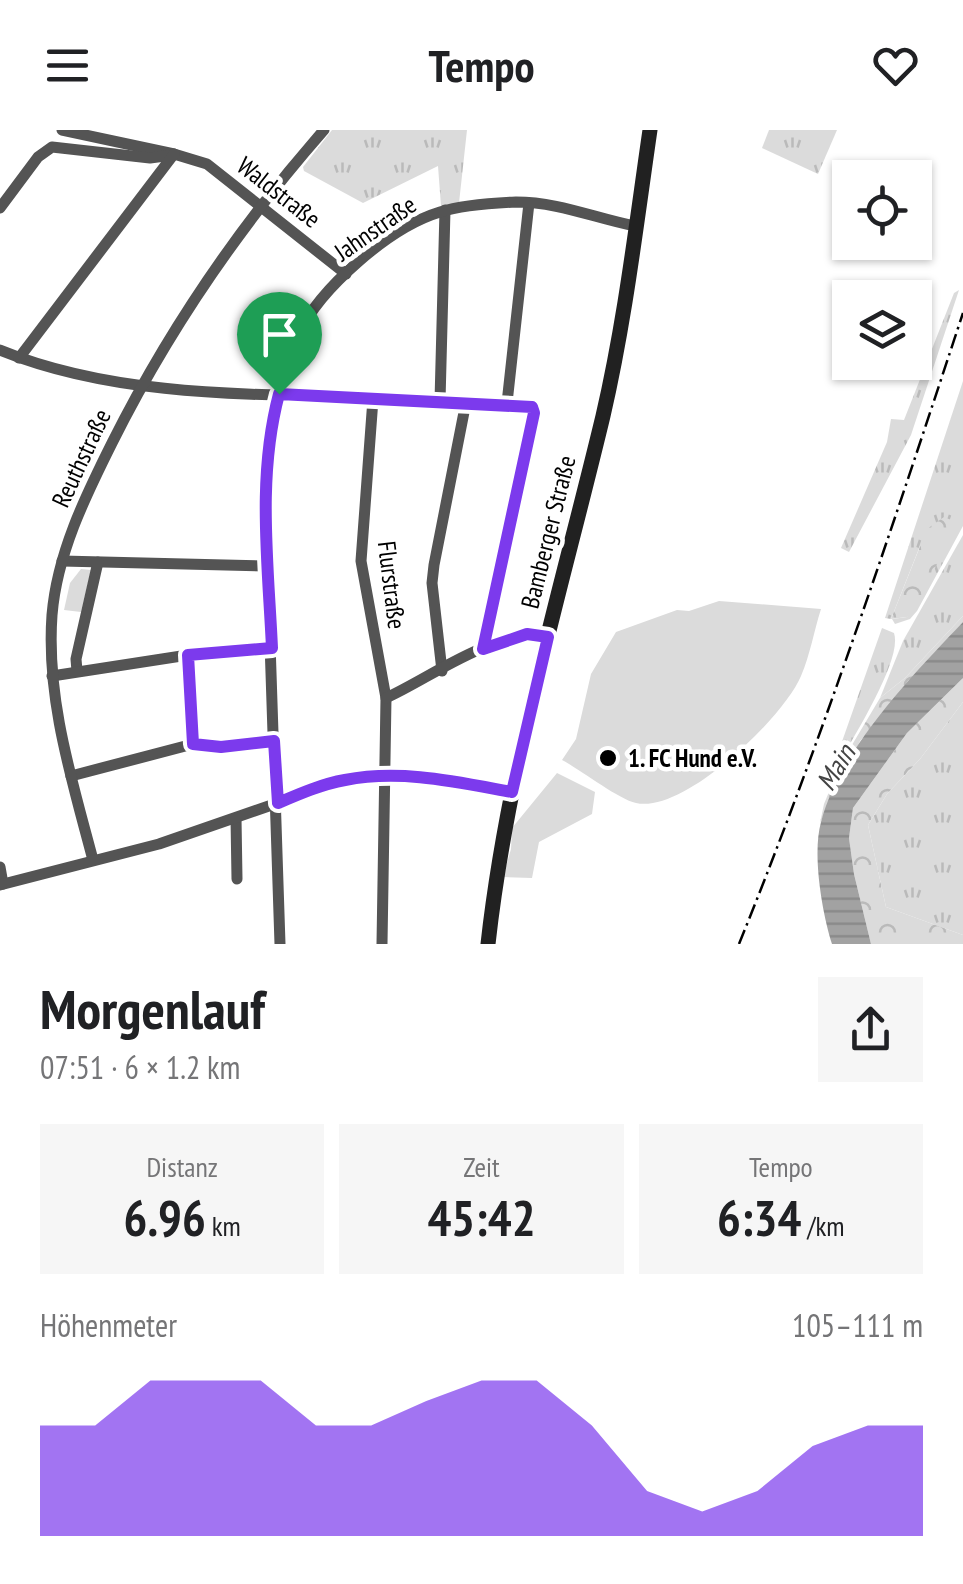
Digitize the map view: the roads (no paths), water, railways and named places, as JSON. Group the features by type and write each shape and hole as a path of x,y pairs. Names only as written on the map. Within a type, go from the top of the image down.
{"street":[{"name":"Waldstraße","path":"62,130 207,164 346,274"},
{"name":"Reuthstraße","path":"93,860 52,676 52,613 62,561 77,516 141,385 202,284 260,205 324,130"},
{"name":"Bamberger Straße","path":"488,944 512,792 623,321 650,130"},
{"path":"0,208 38,157 52,147 150,158 174,154"},
{"path":"19,358 174,154"},
{"path":"507,404 529,203"},
{"name":"Jahnstraße","path":"280,944 266,456 296,337 307,318 346,274 410,225 445,210 552,204 636,226"},
{"path":"440,401 445,210"},
{"path":"0,350 80,374 141,385 532,407 534,413 483,649"},
{"name":"Flurstraße","path":"373,399 361,561 386,698 382,944"},
{"path":"442,670 432,583 466,402"},
{"path":"62,561 268,566"},
{"path":"77,671 76,659 98,562"},
{"path":"386,698 483,649 527,634 548,637"},
{"path":"52,676 188,655 272,648"},
{"path":"188,655 193,744"},
{"path":"72,776 193,744 221,747 274,741"},
{"path":"0,867 2,885 159,844 344,780 384,776 448,780 512,792"},
{"path":"236,818 237,879"},
{"path":"280,944 294,944"}],"railway":[{"path":"739,944 828,709 963,313"}],"place":[{"name":"1. FC Hund e.V.","path":"608,758"}],"water label":[{"name":"Main","path":"835,767"}]}
